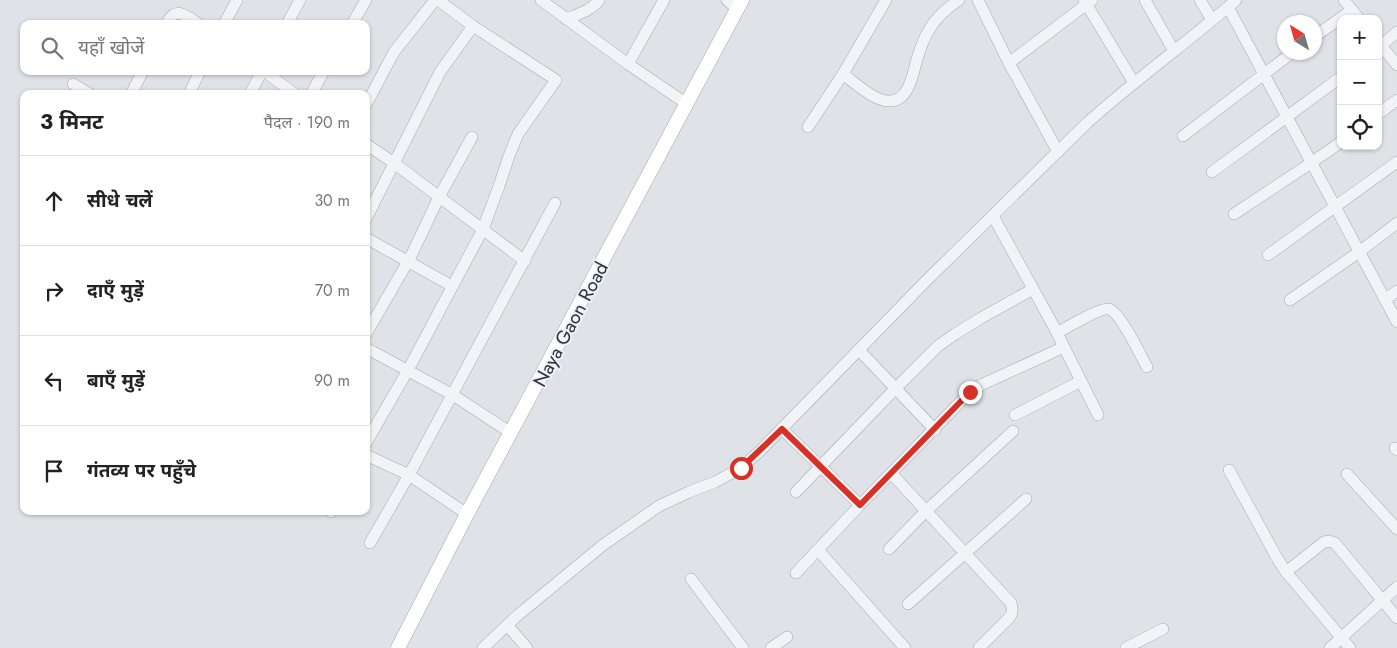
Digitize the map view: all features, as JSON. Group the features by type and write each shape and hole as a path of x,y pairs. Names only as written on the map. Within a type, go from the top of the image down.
{"main road":[{"name":"Naya Gaon Road","path":"398,648 467,514 687,104 735,3"}],"street":[{"path":"226,20 237,0"},
{"path":"289,20 300,0"},
{"path":"354,20 366,0"},
{"path":"370,97 394,52 436,0 556,80 518,134 500,186 482,229 408,370 370,436"},
{"path":"541,0 628,64 687,104"},
{"path":"566,19 584,12 599,0"},
{"path":"628,64 664,0"},
{"path":"808,127 843,74 886,0"},
{"path":"843,74 875,98 889,101 899,98 907,90 911,82 928,31 936,18 959,0"},
{"path":"978,0 1009,63 1058,152"},
{"path":"1145,0 1174,51"},
{"path":"1200,0 1212,20"},
{"path":"1322,33 1355,14 1344,0"},
{"path":"1009,63 1088,1 1134,84"},
{"path":"483,648 518,615 604,545 659,506 715,482 741,468 993,216 1113,100 1232,4 1263,74 1397,322"},
{"path":"169,20 173,14 178,12 192,20"},
{"path":"370,211 440,72 473,26"},
{"path":"1382,43 1397,32"},
{"path":"1382,48 1397,65"},
{"path":"1183,136 1282,60"},
{"path":"133,90 140,75"},
{"path":"191,90 198,75"},
{"path":"252,90 261,75"},
{"path":"269,75 289,90"},
{"path":"313,90 322,75"},
{"path":"1212,172 1337,80"},
{"path":"73,84 83,90"},
{"path":"1382,111 1397,100"},
{"path":"370,327 408,262 439,196 472,137"},
{"path":"1234,214 1337,145"},
{"path":"370,147 394,162 525,261"},
{"path":"1268,255 1397,162"},
{"path":"370,543 409,475 556,203"},
{"path":"993,216 1057,333 1098,414"},
{"path":"1290,300 1397,223"},
{"path":"370,240 452,286"},
{"path":"796,492 938,346 955,334 1033,290"},
{"path":"1385,300 1397,291"},
{"path":"1057,333 1094,313 1109,309 1122,322 1147,367"},
{"path":"796,573 970,392 983,384 1064,347"},
{"path":"370,350 453,394 511,433"},
{"path":"859,350 935,430"},
{"path":"1015,415 1081,381"},
{"path":"782,429 860,505"},
{"path":"890,549 926,512 1013,431"},
{"path":"370,457 409,475 467,514"},
{"path":"1229,470 1286,572 1350,648"},
{"path":"891,473 1011,603 1012,614 979,648"},
{"path":"1347,474 1397,528"},
{"path":"908,604 964,552 1026,499"},
{"path":"1286,572 1324,542 1335,543 1397,618"},
{"path":"818,550 905,648"},
{"path":"691,579 744,648"},
{"path":"1330,648 1397,586"},
{"path":"507,626 527,648"},
{"path":"1132,647 1163,629"},
{"path":"771,648 787,637"}],"route":[{"path":"741,468 782,429 860,505 970,392"}]}
